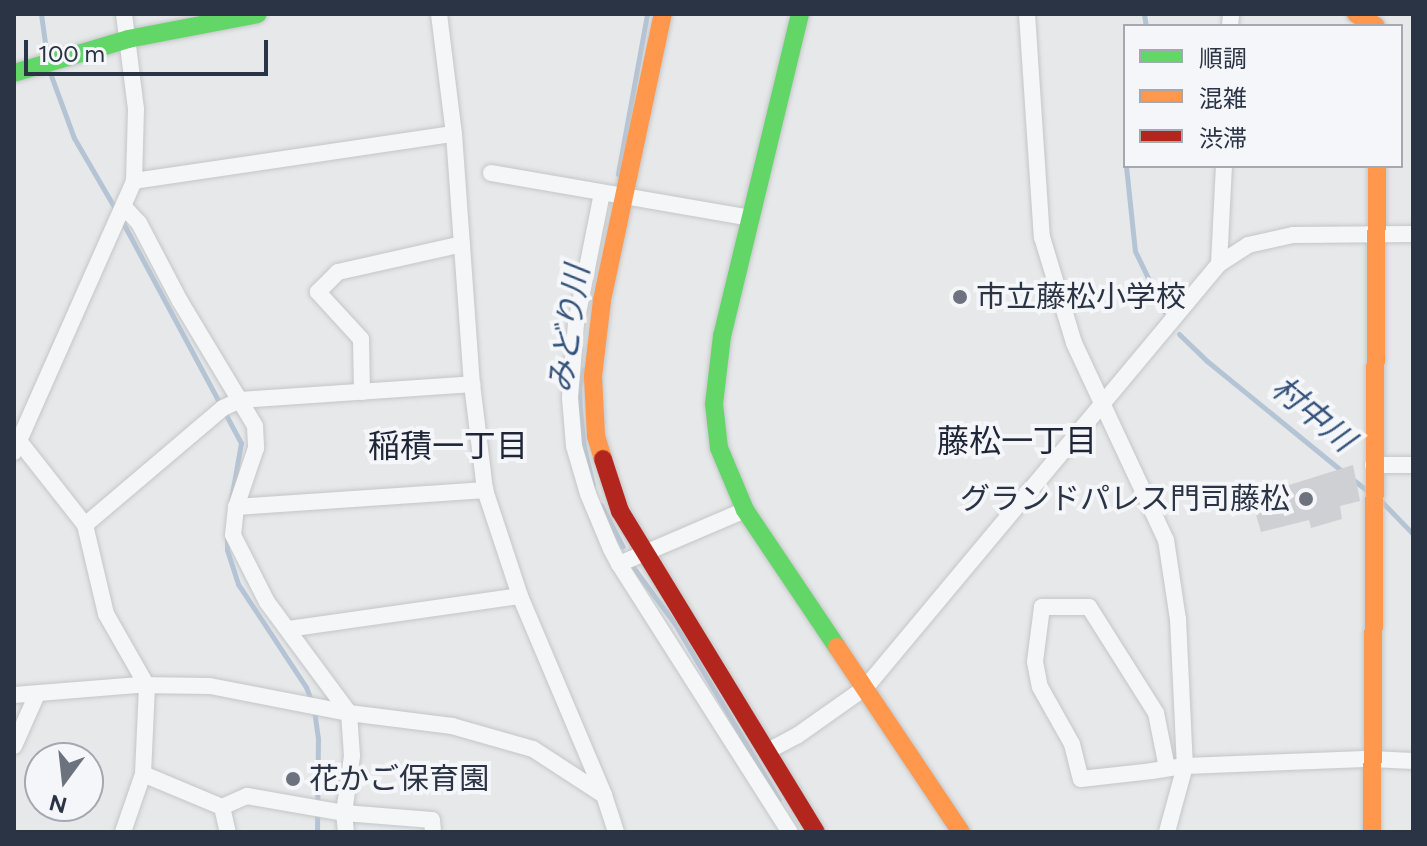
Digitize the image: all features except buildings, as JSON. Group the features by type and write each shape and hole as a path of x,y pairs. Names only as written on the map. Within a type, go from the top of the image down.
{"street":[{"path":"123,832 143,774 147,686 106,614 85,525 17,447 125,208 134,181 136,109 124,14"},
{"path":"14,73 32,65 128,39 258,14"},
{"path":"439,14 454,134 472,384 485,490 520,596 604,795 616,832"},
{"path":"663,14 602,300 593,376 596,436 620,511 643,553 816,832"},
{"path":"800,14 722,336 714,404 719,448 745,510 961,832"},
{"path":"1027,14 1042,237 1074,343 1166,540 1178,619 1185,766 1167,832"},
{"path":"134,181 454,134"},
{"path":"1219,264 1224,168"},
{"path":"1372,832 1377,168"},
{"path":"491,173 751,218"},
{"path":"602,193 576,323 570,398 574,446 588,494 619,564 790,832"},
{"path":"125,208 139,223 180,301 255,426 256,448 236,507 233,535 267,602 349,713 352,756 344,813 346,832"},
{"path":"766,752 798,735 866,687 1219,264 1248,245 1293,235 1413,234"},
{"path":"362,392 361,339 318,292 338,272 462,244"},
{"path":"85,525 223,408 240,400 472,384"},
{"path":"1373,474 1413,465"},
{"path":"236,507 485,490"},
{"path":"619,564 745,510"},
{"path":"288,629 520,596"},
{"path":"1167,768 1156,713 1089,607 1042,607 1035,662 1040,687 1072,744 1081,779 1185,766 1371,759 1413,761"},
{"path":"14,695 147,686 210,686 349,713 452,726 533,749 604,795"},
{"path":"14,746 37,694"},
{"path":"143,774 222,807 247,796 344,813 432,820 433,832"},
{"path":"222,807 228,832"}],"waterway":[{"path":"41,14 47,57"},
{"name":"みどり川","path":"618,174 647,14"},
{"name":"村中川","path":"1144,14 1146,24"},
{"path":"49,70 74,138 117,212"},
{"name":"村中川","path":"1126,168 1135,251 1164,311"},
{"path":"122,221 241,443 231,500"},
{"name":"村中川","path":"1179,334 1207,361 1343,472"},
{"name":"みどり川","path":"584,369 579,387 580,410 593,485"},
{"name":"村中川","path":"1351,478 1369,492"},
{"name":"村中川","path":"1383,503 1413,534"},
{"name":"みどり川","path":"601,505 623,547"},
{"path":"227,538 227,550 238,584 306,687 311,700"},
{"name":"みどり川","path":"633,567 675,624 779,800"},
{"path":"314,710 318,738 317,832"}],"traffic: fast":[{"path":"14,73 128,39 258,14"},
{"path":"800,14 722,336 714,404 719,448 745,510 837,647"}],"traffic: slow":[{"path":"603,459 596,436 593,376 602,300 663,14"},
{"path":"1356,14 1373,24"},
{"path":"1372,832 1377,168"},
{"path":"837,647 961,832"}],"traffic: jam":[{"path":"603,459 620,511 816,832"}],"place":[{"name":"市立藤松小学校","path":"960,297"},
{"name":"グランドパレス門司藤松","path":"1306,499"},
{"name":"花かご保育園","path":"293,779"}],"district":[{"name":"藤松一丁目","path":"1017,441"},
{"name":"稲積一丁目","path":"448,446"}]}
